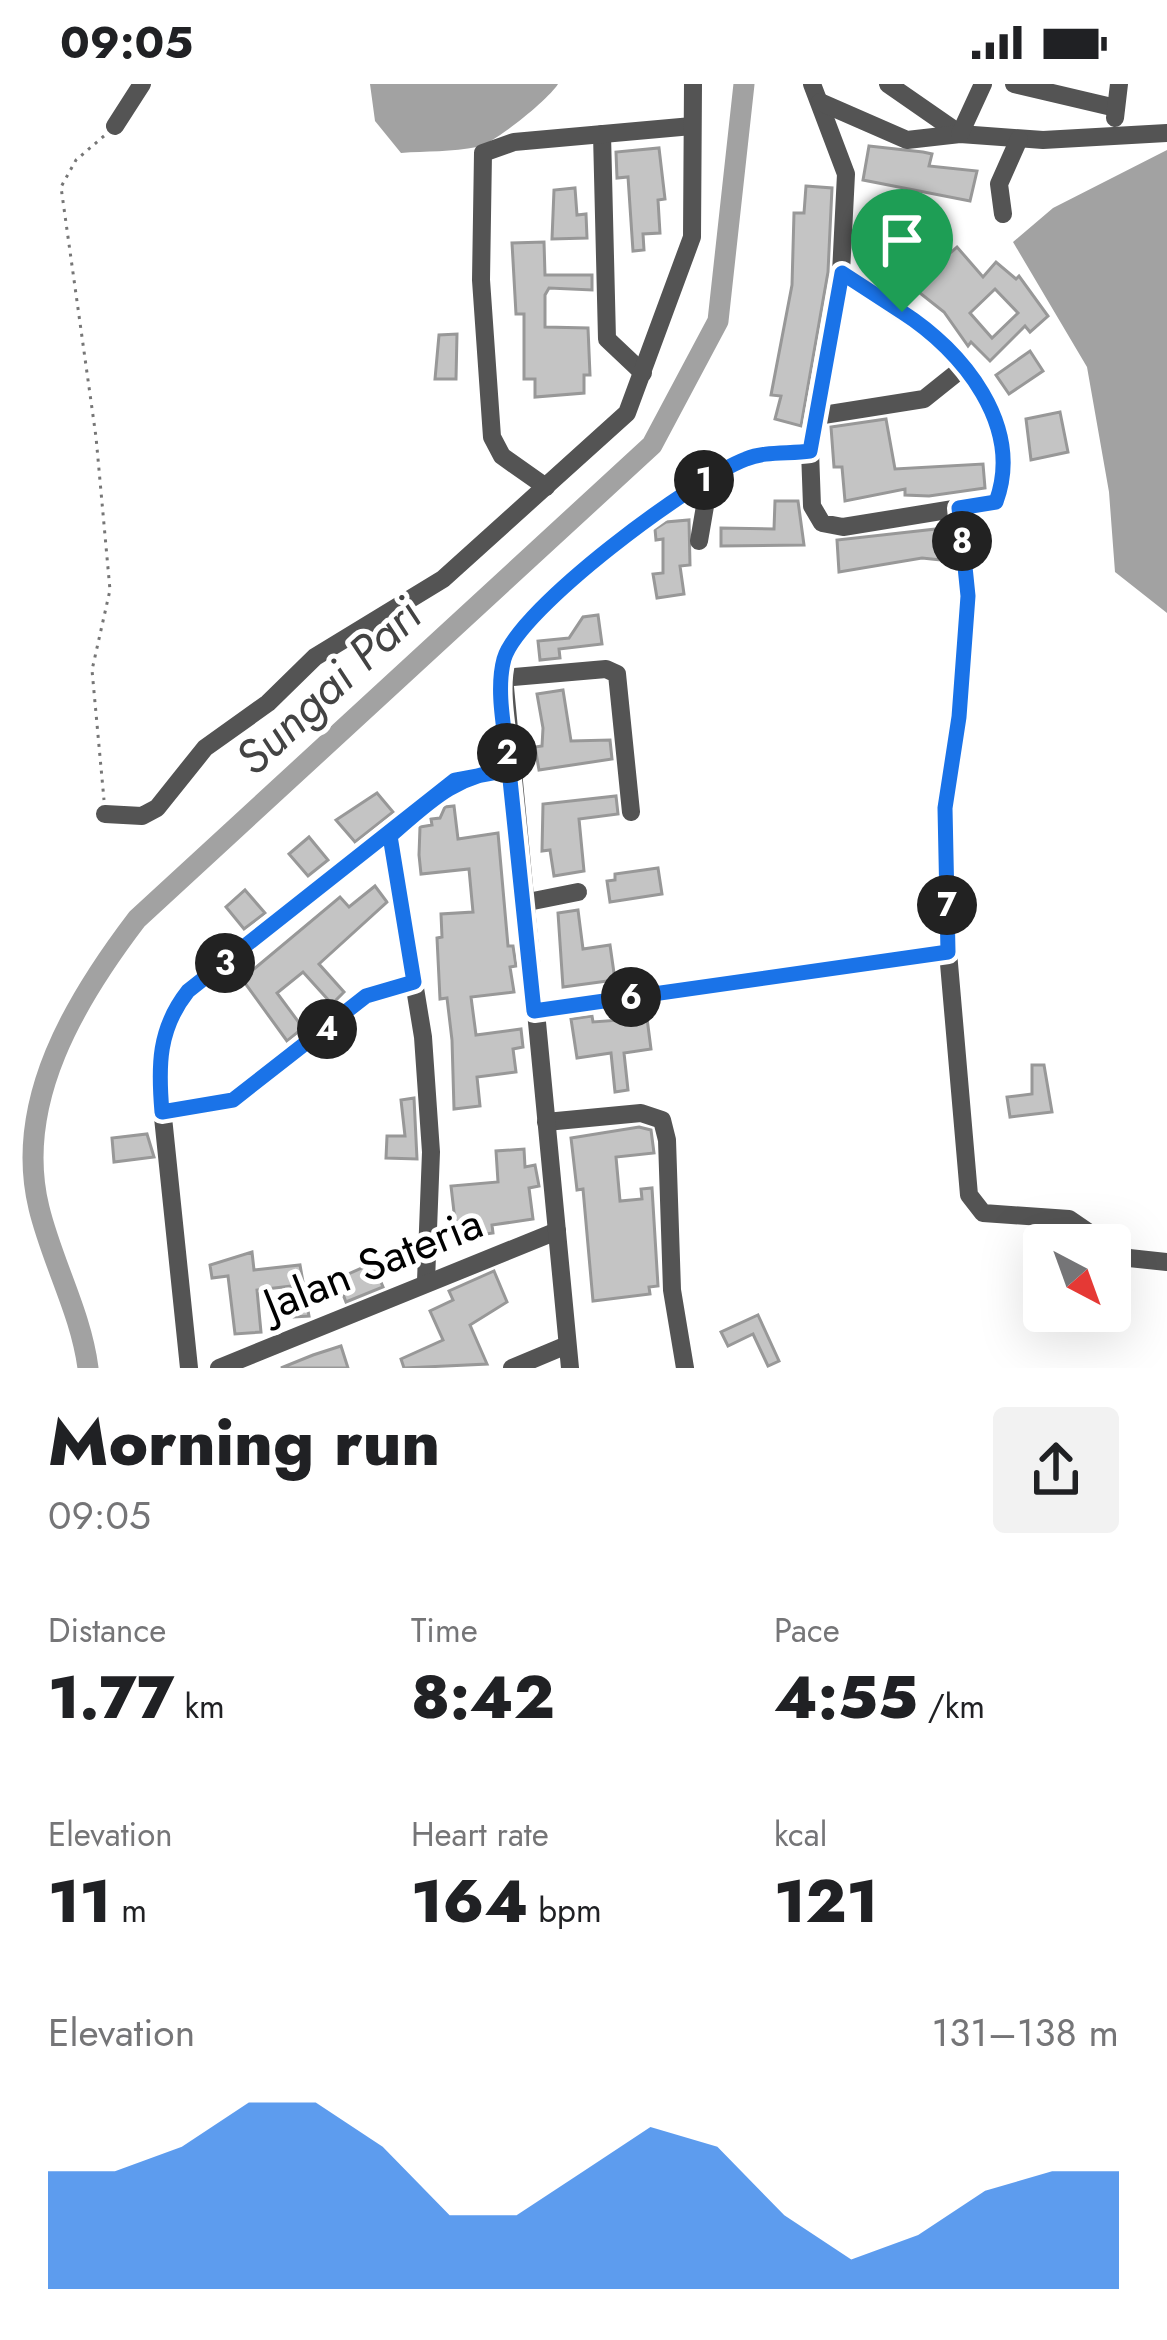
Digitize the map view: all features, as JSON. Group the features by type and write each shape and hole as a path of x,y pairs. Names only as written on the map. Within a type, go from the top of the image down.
{"street":[{"path":"115,126 142,84"},
{"path":"105,814 142,816 157,808 205,748 268,703 315,657 443,579 628,413 692,237 693,84"},
{"path":"888,84 960,134"},
{"path":"960,134 983,84"},
{"path":"1014,84 1116,108"},
{"path":"1114,135 1119,84"},
{"path":"816,93 907,140 960,134 1019,139 1167,133"},
{"path":"816,93 846,174 842,273 810,451 812,506 822,523 843,527 996,502 1005,479 998,420 964,367 934,332 842,273"},
{"path":"546,487 502,456 492,437 480,166 491,147 692,126"},
{"path":"602,134 607,339 643,373"},
{"path":"1003,214 999,184 1019,139"},
{"path":"817,416 924,399 964,367"},
{"path":"570,1368 502,678 511,644 644,519 710,477 755,456 810,451"},
{"path":"699,541 710,477"},
{"path":"959,508 968,596 959,717 945,808 948,952 972,1204 994,1217 1069,1219 1076,1224"},
{"path":"502,678 615,671 631,812"},
{"path":"189,1368 162,1112 161,1046 175,1007 188,991 390,836 455,780 509,770"},
{"path":"390,836 414,982 430,1152 426,1281"},
{"path":"524,902 578,892"},
{"path":"534,1011 948,952"},
{"path":"162,1112 233,1100 366,996 414,982"},
{"path":"546,1122 641,1113 662,1120 668,1140 672,1289 685,1368"},
{"name":"Jalan Sateria","path":"219,1368 557,1231"},
{"path":"1131,1258 1167,1262"},
{"path":"512,1368 567,1345"}],"path":[{"path":"105,814 92,670 110,590 96,437 61,188 76,160 115,126"}],"shaded area":[{"path":"370,84 558,84 520,120 485,144 401,153 375,121"},
{"path":"1167,150 1167,613 1115,572 1109,492 1087,367 1013,242 1053,208"}],"building":[{"path":"869,146 932,154 929,166 977,171 970,201 863,180"},
{"path":"659,148 665,199 658,200 660,233 643,234 644,250 633,251 628,177 617,178 616,152"},
{"path":"806,186 832,188 828,272 801,426 775,419 781,396 771,395 792,285 794,213 804,213"},
{"path":"575,188 577,215 586,214 587,238 552,239 554,190"},
{"path":"893,192 936,209 931,234 907,229 924,244 930,238 922,272 930,275 937,257 941,261 957,247 983,277 996,262 1016,279 1019,276 1048,316 1030,332 1025,326 990,361 971,342 968,346 944,312 896,274 914,255 875,251 877,232 887,233","holes":["995,289 1018,313 992,338 970,313"]},
{"path":"544,242 545,275 592,275 592,290 549,288 545,295 545,327 588,328 590,375 584,375 584,393 535,397 535,379 524,379 524,314 516,314 512,243"},
{"path":"457,334 456,379 435,379 439,335"},
{"path":"1030,351 1043,371 1009,394 996,375"},
{"path":"1060,412 1068,452 1031,460 1026,419"},
{"path":"886,419 895,469 983,464 985,488 929,496 905,495 905,489 845,501 842,467 834,467 831,427"},
{"path":"775,501 798,501 804,545 721,546 721,528 774,529"},
{"path":"689,520 690,565 680,566 684,594 657,598 653,574 663,573 663,539 656,540 655,529 666,522"},
{"path":"936,529 936,538 948,537 951,561 922,558 839,572 837,540"},
{"path":"598,615 602,644 559,649 560,658 540,660 538,641 569,638 583,617"},
{"path":"563,690 571,741 610,740 612,759 539,770 535,747 542,746 543,728 537,694"},
{"path":"377,793 393,812 355,842 336,820"},
{"path":"616,796 618,814 579,819 584,871 554,876 550,850 542,851 543,804"},
{"path":"454,806 458,839 498,833 508,946 513,946 516,966 510,967 514,992 471,997 476,1035 521,1029 523,1047 513,1049 516,1072 477,1077 480,1106 454,1109 452,1040 447,998 440,999 437,938 442,937 441,914 473,912 469,869 421,874 419,855 420,827 432,825 431,819"},
{"path":"309,837 328,860 308,876 289,854"},
{"path":"658,868 662,894 610,902 607,881 615,880 615,874"},
{"path":"375,886 387,902 319,964 344,992 332,1004 303,972 277,993 303,1028 287,1041 242,979 340,897 349,907"},
{"path":"245,890 265,913 244,929 226,907"},
{"path":"578,910 583,949 610,945 615,980 563,987 558,913"},
{"path":"592,1016 593,1022 647,1018 651,1049 624,1053 628,1090 615,1092 611,1053 577,1058 571,1019"},
{"path":"1032,1065 1044,1065 1052,1112 1010,1117 1007,1097 1032,1094"},
{"path":"414,1098 417,1159 386,1158 387,1136 405,1136 401,1100"},
{"path":"639,1127 651,1130 654,1153 616,1157 620,1201 642,1199 641,1189 652,1188 658,1286 649,1287 650,1294 593,1301 583,1189 577,1190 571,1138"},
{"path":"147,1134 154,1157 114,1162 112,1138"},
{"path":"524,1149 525,1167 535,1165 539,1186 529,1188 533,1219 492,1225 493,1233 457,1238 451,1186 498,1182 496,1151"},
{"path":"252,1252 254,1270 300,1265 309,1316 294,1317 292,1286 257,1290 261,1332 235,1334 228,1276 212,1278 210,1265"},
{"path":"373,1263 383,1287 346,1302 337,1279"},
{"path":"494,1271 507,1302 470,1325 487,1364 404,1368 401,1359 443,1340 430,1311 453,1300 449,1291"},
{"path":"758,1315 779,1361 768,1366 753,1334 728,1346 721,1332"},
{"path":"341,1346 348,1368 281,1368 313,1355"}],"waterway":[{"name":"Sungai Pari","path":"88,1368 39,1208 33,1168 42,1091 72,1018 137,919 652,445 718,321 744,84"}],"route":[{"path":"902,312 842,273 810,451 748,458 676,495 539,614 511,644 502,666 509,770 478,772 455,780 390,836 188,991 166,1025 161,1046 162,1112 233,1100 366,996 414,982 390,836 455,780 478,772 509,770 534,1011 948,952 945,808 959,717 968,596 959,508 996,502 1005,479 998,420 955,353 934,332 902,312"}]}
